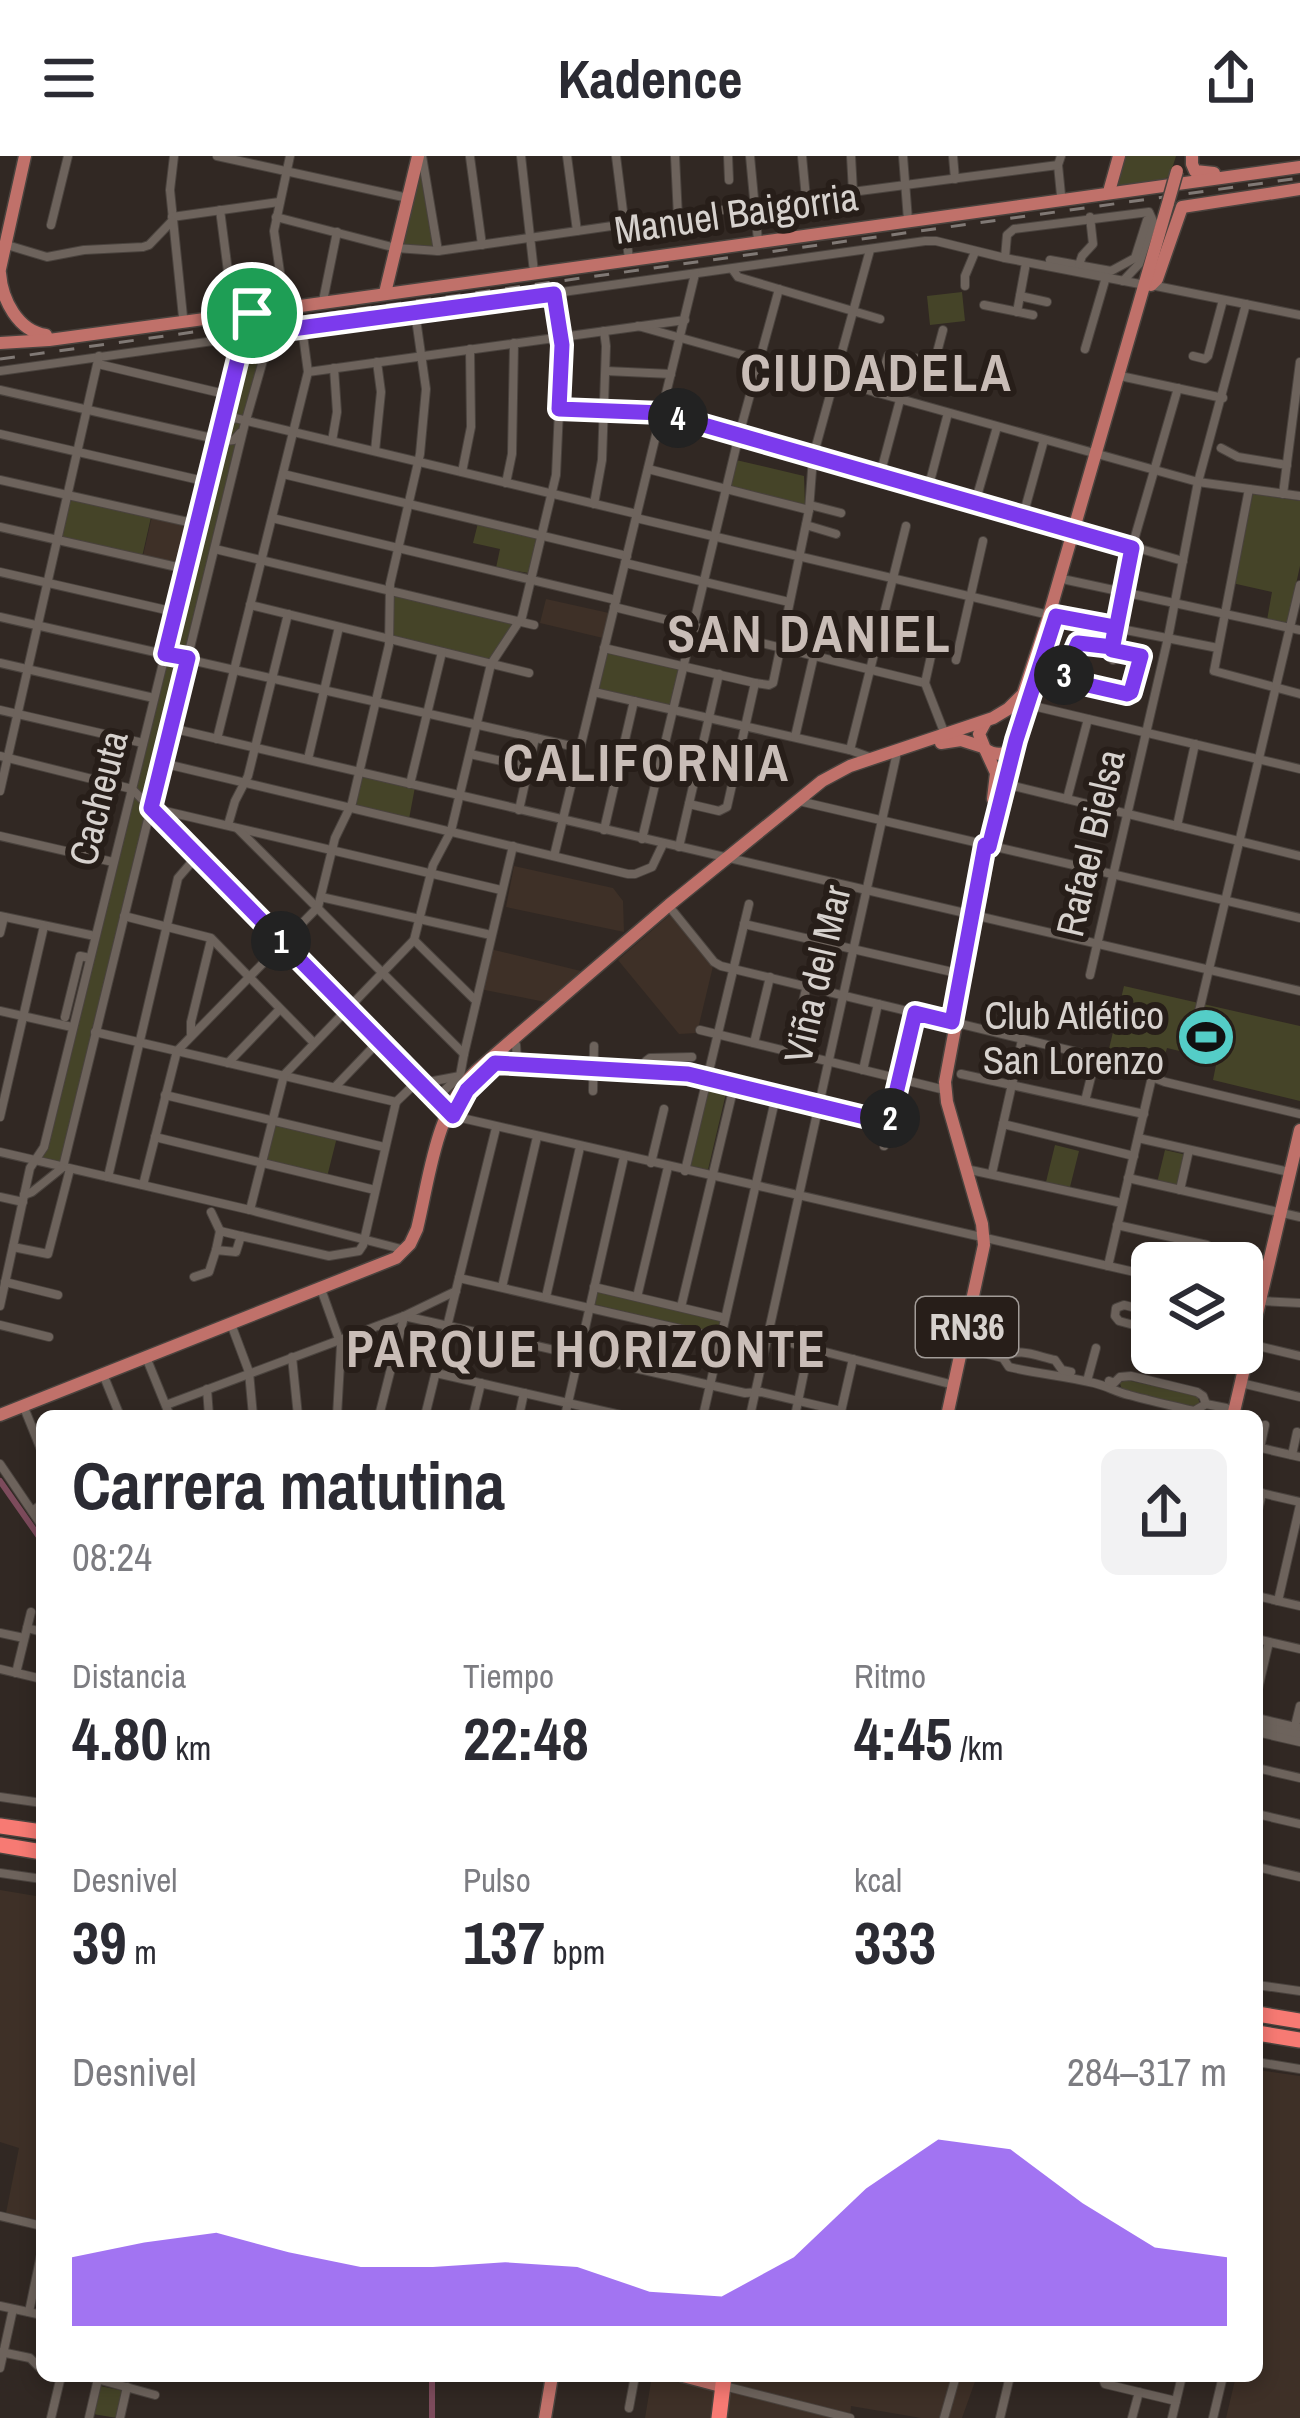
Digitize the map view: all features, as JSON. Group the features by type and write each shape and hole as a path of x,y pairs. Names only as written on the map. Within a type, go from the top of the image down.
{"highway":[{"path":"0,1826 36,1831"},
{"path":"5,1847 36,1851"},
{"path":"1263,2015 1300,2021"},
{"path":"1263,2034 1300,2040"},
{"path":"717,2418 720,2382"}],"main road":[{"path":"5,344 21,332 3,294 0,272 25,156"},
{"path":"386,290 420,156"},
{"path":"1110,191 1119,156"},
{"path":"1181,164 1204,173 1296,167"},
{"path":"1148,183 1168,178 1181,164 1296,167"},
{"name":"Manuel Baigorria","path":"5,344 1110,191 1181,164"},
{"name":"Manuel Baigorria","path":"908,217 1110,191 1148,183 1181,164"},
{"name":"RN36","path":"987,846 1148,285 1176,204 1181,164"},
{"path":"1176,204 1300,189"},
{"name":"RN36","path":"1099,455 1148,285"},
{"name":"Manuel Baigorria","path":"12,315 32,332 50,335 258,309"},
{"name":"RN36","path":"946,1410 983,1258 982,1238 940,1089 997,783 979,734 990,719 1023,694 1066,580 1077,532"},
{"path":"0,1418 394,1267 414,1249 450,1114 467,1090 728,859 844,773 874,760 896,757 947,737 990,719 1002,717 1016,729 1016,742 1000,754 947,737 850,766 822,781 463,1078 450,1114 417,1229 405,1250 322,1292"},
{"name":"RN36","path":"963,1169 945,1088 974,916"},
{"path":"1263,1288 1300,1130"},
{"path":"0,1418 231,1327"},
{"path":"1231,1410 1243,1374"},
{"path":"544,2418 551,2382"}],"street":[{"path":"51,225 68,156"},
{"path":"174,156 172,219 183,316"},
{"path":"218,156 408,198"},
{"path":"285,306 274,236 290,156"},
{"path":"420,156 438,251"},
{"path":"468,156 482,245"},
{"path":"521,156 534,270"},
{"path":"567,156 577,231"},
{"path":"616,156 628,256"},
{"path":"675,156 678,217"},
{"path":"728,156 729,180"},
{"path":"750,156 758,238"},
{"path":"802,156 806,198"},
{"path":"851,156 853,192"},
{"path":"903,156 908,217"},
{"path":"952,156 955,179"},
{"path":"1004,156 1006,172"},
{"path":"276,218 396,248 438,251 1059,161 1061,195"},
{"path":"3,246 47,257 143,247 172,219 279,202"},
{"path":"220,210 233,310"},
{"path":"1005,258 1006,238 1014,229 1143,211 1153,216 1139,264 1123,280"},
{"path":"1079,265 1093,244 1090,217"},
{"path":"1050,260 1114,271 1136,256 1147,220"},
{"path":"323,300 337,232"},
{"path":"0,371 925,241 1300,315"},
{"path":"733,242 733,270 738,277 880,319"},
{"path":"604,648 755,683 773,683 806,525 813,457 870,250"},
{"path":"965,286 975,252"},
{"path":"1017,312 1026,262"},
{"path":"554,856 695,274"},
{"path":"1084,349 1106,278"},
{"path":"642,839 779,289"},
{"path":"250,1210 284,1075 415,940 430,874 451,831 491,664 520,622 552,494 561,337 554,294"},
{"path":"1020,296 1047,302"},
{"path":"1193,356 1208,356 1223,299"},
{"name":"Rafael Bielsa","path":"1090,975 1176,602 1198,482 1246,304"},
{"path":"984,305 1034,316"},
{"path":"258,309 267,333"},
{"name":"Cacheuta","path":"0,1306 32,1164 44,1147 229,394 258,309"},
{"path":"143,1185 178,1051 320,902 331,850 350,808 390,639 389,590 419,462 426,397 415,312"},
{"path":"308,372 685,320"},
{"path":"638,326 1198,482 1300,496"},
{"path":"217,739 308,372 302,328"},
{"path":"876,393 888,356 932,361 943,330"},
{"path":"595,504 602,460 604,331"},
{"name":"Cacheuta","path":"13,1246 48,1255 95,1032 267,333"},
{"path":"506,483 512,454 514,343"},
{"path":"462,472 471,427 470,349"},
{"path":"99,360 229,394"},
{"path":"0,791 4,757 18,714 99,360"},
{"path":"375,451 381,392 377,362"},
{"path":"1283,494 1300,362"},
{"path":"332,441 337,412 334,368"},
{"path":"606,370 671,374"},
{"path":"1125,377 1223,398"},
{"path":"1114,649 1132,548 1178,388"},
{"path":"0,390 218,440 234,440 245,424"},
{"path":"880,476 900,400"},
{"path":"559,409 662,413 1183,561"},
{"path":"928,489 948,413"},
{"path":"222,424 233,418 1053,616 1218,648"},
{"path":"975,502 997,427"},
{"path":"0,434 208,482"},
{"path":"1023,516 1044,440"},
{"path":"1221,448 1238,457 1287,464"},
{"path":"648,470 842,513"},
{"path":"283,474 789,602"},
{"path":"0,480 197,524"},
{"path":"1249,489 1214,669 1217,674 1300,694"},
{"path":"272,518 925,682"},
{"path":"806,525 836,534"},
{"path":"850,750 906,526"},
{"path":"0,527 186,569"},
{"path":"956,661 983,541"},
{"path":"215,549 534,626"},
{"path":"0,572 175,612"},
{"path":"1066,580 1295,629"},
{"path":"1192,1041 1275,688 1295,629 1300,585"},
{"path":"250,605 529,673"},
{"path":"233,826 235,801 255,748 287,614"},
{"path":"0,617 580,748"},
{"path":"308,760 339,627"},
{"path":"1078,643 1114,649 1142,658 1130,694 1064,678 1078,643"},
{"path":"410,784 442,652"},
{"path":"795,737 814,656"},
{"path":"931,656 925,682 947,737"},
{"path":"0,663 154,698"},
{"path":"679,847 719,674"},
{"path":"689,804 719,811 727,807 755,683"},
{"path":"593,692 850,750 874,760"},
{"path":"604,830 634,701"},
{"path":"1029,705 1300,769"},
{"path":"0,710 143,743"},
{"path":"1067,799 1088,719"},
{"path":"171,728 1300,991"},
{"path":"518,810 535,738"},
{"path":"1177,826 1195,744"},
{"path":"470,754 529,767"},
{"path":"4,757 132,789 450,1114 1131,1271"},
{"name":"Viña del Mar","path":"750,1410 896,757"},
{"path":"162,763 634,874 652,867 663,844"},
{"path":"1005,784 1298,856 1300,839"},
{"path":"803,802 1300,917"},
{"path":"151,808 501,890"},
{"path":"172,829 170,821 182,815"},
{"path":"233,826 320,902 464,1054"},
{"path":"0,836 112,862"},
{"path":"463,1078 464,1054 513,846"},
{"path":"108,1177 178,878 197,856"},
{"path":"320,902 491,935"},
{"path":"686,1171 748,904"},
{"path":"672,910 714,962 734,969 1143,1068 1165,1082 1300,1114"},
{"path":"0,933 2,916 95,936"},
{"path":"124,916 211,938 314,1043"},
{"path":"744,924 961,974"},
{"path":"0,1117 44,926"},
{"path":"191,1034 211,938"},
{"path":"415,940 476,1000"},
{"path":"65,1017 80,956 90,958"},
{"path":"754,1043 770,977"},
{"path":"791,1052 807,986"},
{"path":"863,1070 878,1004"},
{"path":"227,1063 280,1009"},
{"path":"0,1010 72,1027"},
{"path":"884,1146 915,1013"},
{"path":"700,1030 940,1089"},
{"path":"95,1032 396,1102"},
{"path":"992,1173 1022,1039"},
{"path":"335,1088 380,1040"},
{"path":"516,1045 517,1061 524,1065"},
{"path":"593,1091 594,1046"},
{"path":"645,1071 650,1058 692,1057"},
{"path":"1085,1101 1096,1057"},
{"path":"495,1063 684,1073 889,1123"},
{"path":"961,1074 1144,1114"},
{"path":"1108,1266 1152,1077"},
{"path":"220,1231 338,1257 359,1251 396,1102 421,1081 463,1078"},
{"path":"437,1097 463,1078"},
{"path":"681,1307 734,1086"},
{"path":"165,1095 384,1147"},
{"path":"704,1410 776,1096"},
{"path":"651,1163 664,1109"},
{"path":"1003,1124 1134,1156"},
{"path":"427,1410 496,1128"},
{"path":"155,1137 375,1190"},
{"path":"502,1287 537,1137"},
{"path":"1138,1138 1290,1172"},
{"path":"546,1297 580,1147"},
{"path":"1180,1190 1190,1150"},
{"path":"0,1152 405,1250"},
{"path":"567,1410 624,1157"},
{"path":"637,1297 668,1167"},
{"path":"0,1197 24,1198 67,1168"},
{"path":"963,1169 1122,1203"},
{"path":"1128,1178 1300,1217"},
{"path":"194,1276 209,1272 216,1250 220,1231 211,1212"},
{"path":"1117,1225 1191,1242"},
{"path":"216,1250 234,1254 241,1236"},
{"path":"0,1242 13,1246"},
{"path":"460,1278 720,1338"},
{"path":"5,1282 58,1295"},
{"path":"594,1287 725,1318"},
{"path":"166,1405 404,1316 456,1291"},
{"path":"322,1292 340,1340 337,1410"},
{"path":"1263,1301 1300,1303"},
{"path":"1131,1307 1116,1308 1115,1316 1131,1325"},
{"path":"404,1316 830,1410"},
{"path":"380,1410 404,1316"},
{"path":"0,1325 49,1337"},
{"path":"231,1327 249,1372 252,1410"},
{"path":"767,1337 952,1384"},
{"path":"960,1347 1004,1358 1009,1367 1052,1377 1062,1372 1191,1410"},
{"path":"796,1410 809,1348"},
{"path":"1088,1379 1096,1348"},
{"path":"1263,1348 1300,1356"},
{"path":"1004,1358 1019,1352 1055,1360 1062,1372"},
{"path":"292,1358 297,1410"},
{"path":"841,1410 853,1359"},
{"path":"148,1362 168,1410"},
{"path":"436,1373 599,1410"},
{"path":"104,1376 118,1410"},
{"path":"1114,1385 1120,1377 1131,1376 1197,1392 1206,1404"},
{"path":"474,1410 481,1383"},
{"path":"1241,1384 1300,1397"},
{"path":"207,1388 209,1410"},
{"path":"520,1410 524,1393"},
{"path":"1197,1410 1206,1404"},
{"path":"1206,1404 1224,1410"},
{"path":"25,1410 36,1437"},
{"path":"1263,1432 1265,1425"},
{"path":"1263,1449 1296,1456 1297,1432"},
{"path":"0,1464 36,1517"},
{"path":"1263,1493 1300,1503 1278,1601"},
{"path":"32,1511 36,1508"},
{"path":"1263,1597 1300,1606"},
{"path":"16,1673 31,1612"},
{"path":"0,1633 36,1632"},
{"path":"1263,1641 1300,1649"},
{"path":"1263,1668 1269,1642"},
{"path":"0,1669 36,1677"},
{"path":"1263,1726 1297,1733 1300,1706"},
{"path":"1263,1771 1300,1780"},
{"path":"0,1797 36,1802"},
{"path":"1263,1815 1300,1824"},
{"path":"1263,1868 1300,1877"},
{"path":"0,1873 36,1878"},
{"path":"1263,1986 1300,1991"},
{"path":"1263,2063 1300,2069"},
{"path":"0,2216 36,2225"},
{"path":"29,2312 36,2279"},
{"path":"0,2306 36,2314"},
{"path":"0,2368 13,2309"},
{"path":"2,2352 30,2358 36,2364"},
{"path":"51,2418 61,2382"},
{"path":"89,2418 97,2382"},
{"path":"111,2382 155,2395"},
{"path":"629,2408 634,2382"},
{"path":"724,2382 850,2418"},
{"path":"944,2418 954,2382"},
{"path":"1000,2418 1009,2382"},
{"path":"1104,2382 1176,2401"},
{"path":"1172,2418 1181,2382"},
{"path":"1213,2418 1221,2382"},
{"path":"120,2418 127,2387"},
{"path":"1132,2418 1139,2392"}],"shaded area":[{"path":"1119,156 1176,156 1163,181 1110,188"},
{"path":"421,160 433,248 400,245"},
{"path":"962,292 965,321 930,325 927,296"},
{"path":"262,333 264,357 63,1167 36,1160 44,1147 245,336"},
{"path":"736,460 804,476 805,505 730,486"},
{"path":"1253,494 1300,501 1300,566 1287,625 1267,620 1272,592 1232,583"},
{"path":"70,498 151,517 142,557 61,538"},
{"path":"152,516 191,525 182,565 143,556"},
{"path":"478,523 537,537 529,573 496,568 500,549 473,543"},
{"path":"393,594 516,624 489,659 393,637"},
{"path":"546,599 609,613 603,638 540,623"},
{"path":"604,652 680,670 672,706 596,689"},
{"path":"360,774 415,787 409,819 353,807"},
{"path":"514,866 613,888 623,901 624,932 506,907"},
{"path":"672,913 714,962 697,1033 679,1034 618,960"},
{"path":"490,949 585,972 550,1003 480,989"},
{"name":"Club Atlético San Lorenzo","path":"1124,986 1300,1026 1300,1101 1213,1080 1217,1060 1167,1048 1162,1066 1108,1053"},
{"path":"710,1085 727,1089 707,1174 689,1169"},
{"path":"274,1122 337,1137 327,1177 264,1162"},
{"path":"1055,1145 1079,1151 1070,1187 1046,1182"},
{"path":"1165,1150 1187,1155 1179,1188 1157,1183"},
{"path":"596,1290 722,1320 719,1334 593,1304"},
{"path":"1126,1380 1197,1395 1200,1404 1192,1407 1132,1394 1121,1387"},
{"path":"0,1890 36,1896 36,2220 6,2213 19,2148 0,2142"},
{"path":"1263,2071 1300,2076 1300,2418 1226,2418 1235,2382 1263,2382"},
{"path":"651,2382 975,2382 962,2418 921,2418 851,2406 850,2418 645,2418"},
{"path":"100,2386 124,2391 117,2418 93,2414"}],"waterway":[{"path":"0,1481 36,1532"},
{"path":"432,2382 432,2418"}],"railway":[{"path":"0,359 1300,178"}],"place":[{"name":"Club Atlético San Lorenzo","path":"1206,1037"}],"district":[{"name":"CIUDADELA","path":"877,372"},
{"name":"SAN DANIEL","path":"810,633"},
{"name":"CALIFORNIA","path":"647,762"},
{"name":"PARQUE HORIZONTE","path":"587,1348"}],"route":[{"path":"554,294 562,345 559,409 662,413 1132,548 1112,650 1142,658 1131,692 1064,678 1078,643 1112,647 1115,627 1056,616 1016,740 989,847 985,845 952,1022 915,1013 889,1123 688,1074 495,1063 467,1090 453,1116 151,808 188,658 165,654 241,346 255,328 252,313 251,308 264,306 262,333 554,294"}]}
